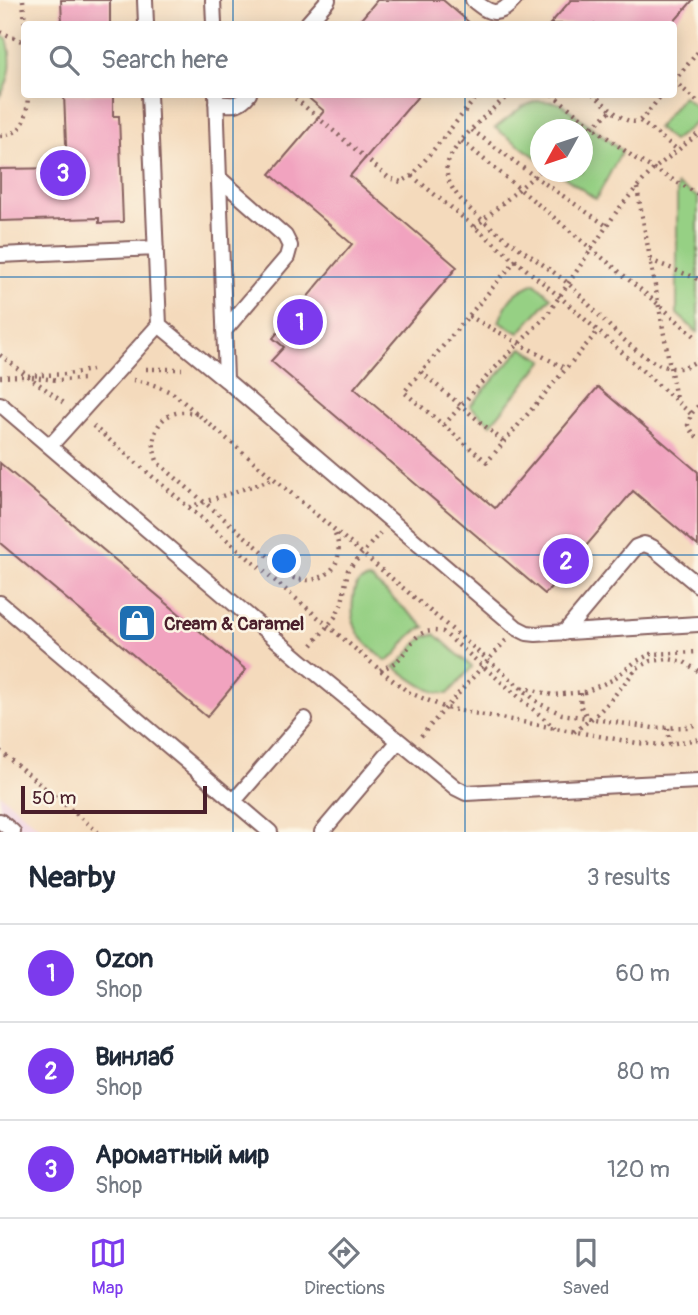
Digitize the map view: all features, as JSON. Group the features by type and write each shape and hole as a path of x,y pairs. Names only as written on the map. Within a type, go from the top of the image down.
{"lane":[{"path":"145,0 146,21"},
{"path":"213,0 214,21"},
{"path":"310,21 327,0"},
{"path":"473,0 483,9 494,13 504,10 513,0"},
{"path":"50,446 159,325 149,98"},
{"path":"226,380 216,99 238,104 246,98"},
{"path":"219,178 285,236 290,246 287,257 224,331"},
{"path":"0,254 156,248"},
{"path":"159,325 517,628 536,635 698,624"},
{"path":"0,404 300,660 461,792 698,781"},
{"path":"564,633 636,547 644,544 652,547 698,585"},
{"path":"0,603 270,832"},
{"path":"234,802 305,719"},
{"path":"323,832 404,745"},
{"path":"0,821 13,832"}],"path":[{"path":"23,0 25,21"},
{"path":"0,32 21,41"},
{"path":"677,77 698,52"},
{"path":"677,84 698,102"},
{"path":"0,136 13,135 20,128 25,119 28,98"},
{"path":"295,98 389,178 401,181 412,176 476,98"},
{"path":"506,98 462,141 447,165 448,181 452,190 482,220 569,284 624,340 650,359 670,368 684,367 698,359"},
{"path":"557,98 583,119"},
{"path":"598,98 626,122 634,123 640,120 659,98"},
{"path":"612,110 593,127 636,159 698,194"},
{"path":"640,120 678,150"},
{"path":"472,130 530,173"},
{"path":"444,425 547,315 607,226 637,187 654,169 698,134"},
{"path":"462,141 698,338"},
{"path":"412,176 561,297 691,414"},
{"path":"475,227 530,179"},
{"path":"543,182 607,226"},
{"path":"637,187 676,401"},
{"path":"516,260 404,392 486,462 598,331"},
{"path":"650,260 698,279"},
{"path":"469,316 566,369"},
{"path":"0,355 78,413 408,692 446,708 637,743 670,745 698,739"},
{"path":"29,376 57,380 211,368"},
{"path":"0,377 67,374 101,369 161,387 174,394 540,704 562,714 653,728 688,727 698,724"},
{"path":"421,372 504,442"},
{"path":"698,406 691,414 688,425 698,438"},
{"path":"198,415 177,413 159,424 152,443 158,463 294,578 303,581 323,577 336,563 339,544 331,527"},
{"path":"188,508 274,479"},
{"path":"308,650 335,617 342,603 348,570 390,520"},
{"path":"404,745 446,708 517,628"},
{"path":"380,670 400,657 414,637 424,631 443,632 556,728"},
{"path":"517,686 552,695 582,693 612,680 635,662 651,654 698,652"},
{"path":"663,653 663,660"},
{"path":"574,732 609,702 637,668 652,661 669,659 684,662 698,671"},
{"path":"582,693 580,705 589,718"},
{"path":"668,728 670,745"},
{"path":"0,751 98,832"}],"shaded area":[{"path":"0,794 45,832 0,832"}],"green space":[{"path":"0,36 7,38 11,61 7,82 0,96"},
{"path":"683,96 698,109 698,121 673,141 657,128"},
{"path":"537,101 555,102 581,119 530,119 530,153 495,128 522,107"},
{"path":"593,128 622,151 596,199 571,182 593,182"},
{"path":"677,185 698,197 698,333 677,314"},
{"path":"535,283 551,297 519,333 499,322 512,298"},
{"path":"522,348 544,360 491,424 470,406"},
{"path":"368,579 425,627 412,634 395,655 386,661 359,635 353,620 355,588 358,583"},
{"path":"435,634 472,667 448,694 426,688 394,667 417,643"}],"building":[{"path":"61,0 110,0 110,21 62,21"},
{"path":"377,0 443,0 468,21 360,21"},
{"path":"571,0 693,0 675,21 553,21"},
{"path":"64,98 113,98 113,116 119,116 123,222 99,223 99,218 0,221 0,169 67,168"},
{"path":"309,98 417,98 350,176 457,267 354,388 495,508 598,387 698,472 698,546 633,491 545,594 271,361 284,347 273,338 352,244 270,174 324,111"},
{"path":"0,463 246,670 207,717 0,543"}],"place":[{"name":"Ароматный мир","path":"63,173"},
{"name":"Ozon","path":"300,322"},
{"name":"Винлаб","path":"566,561"},
{"name":"Cream & Caramel","path":"137,623"}]}
